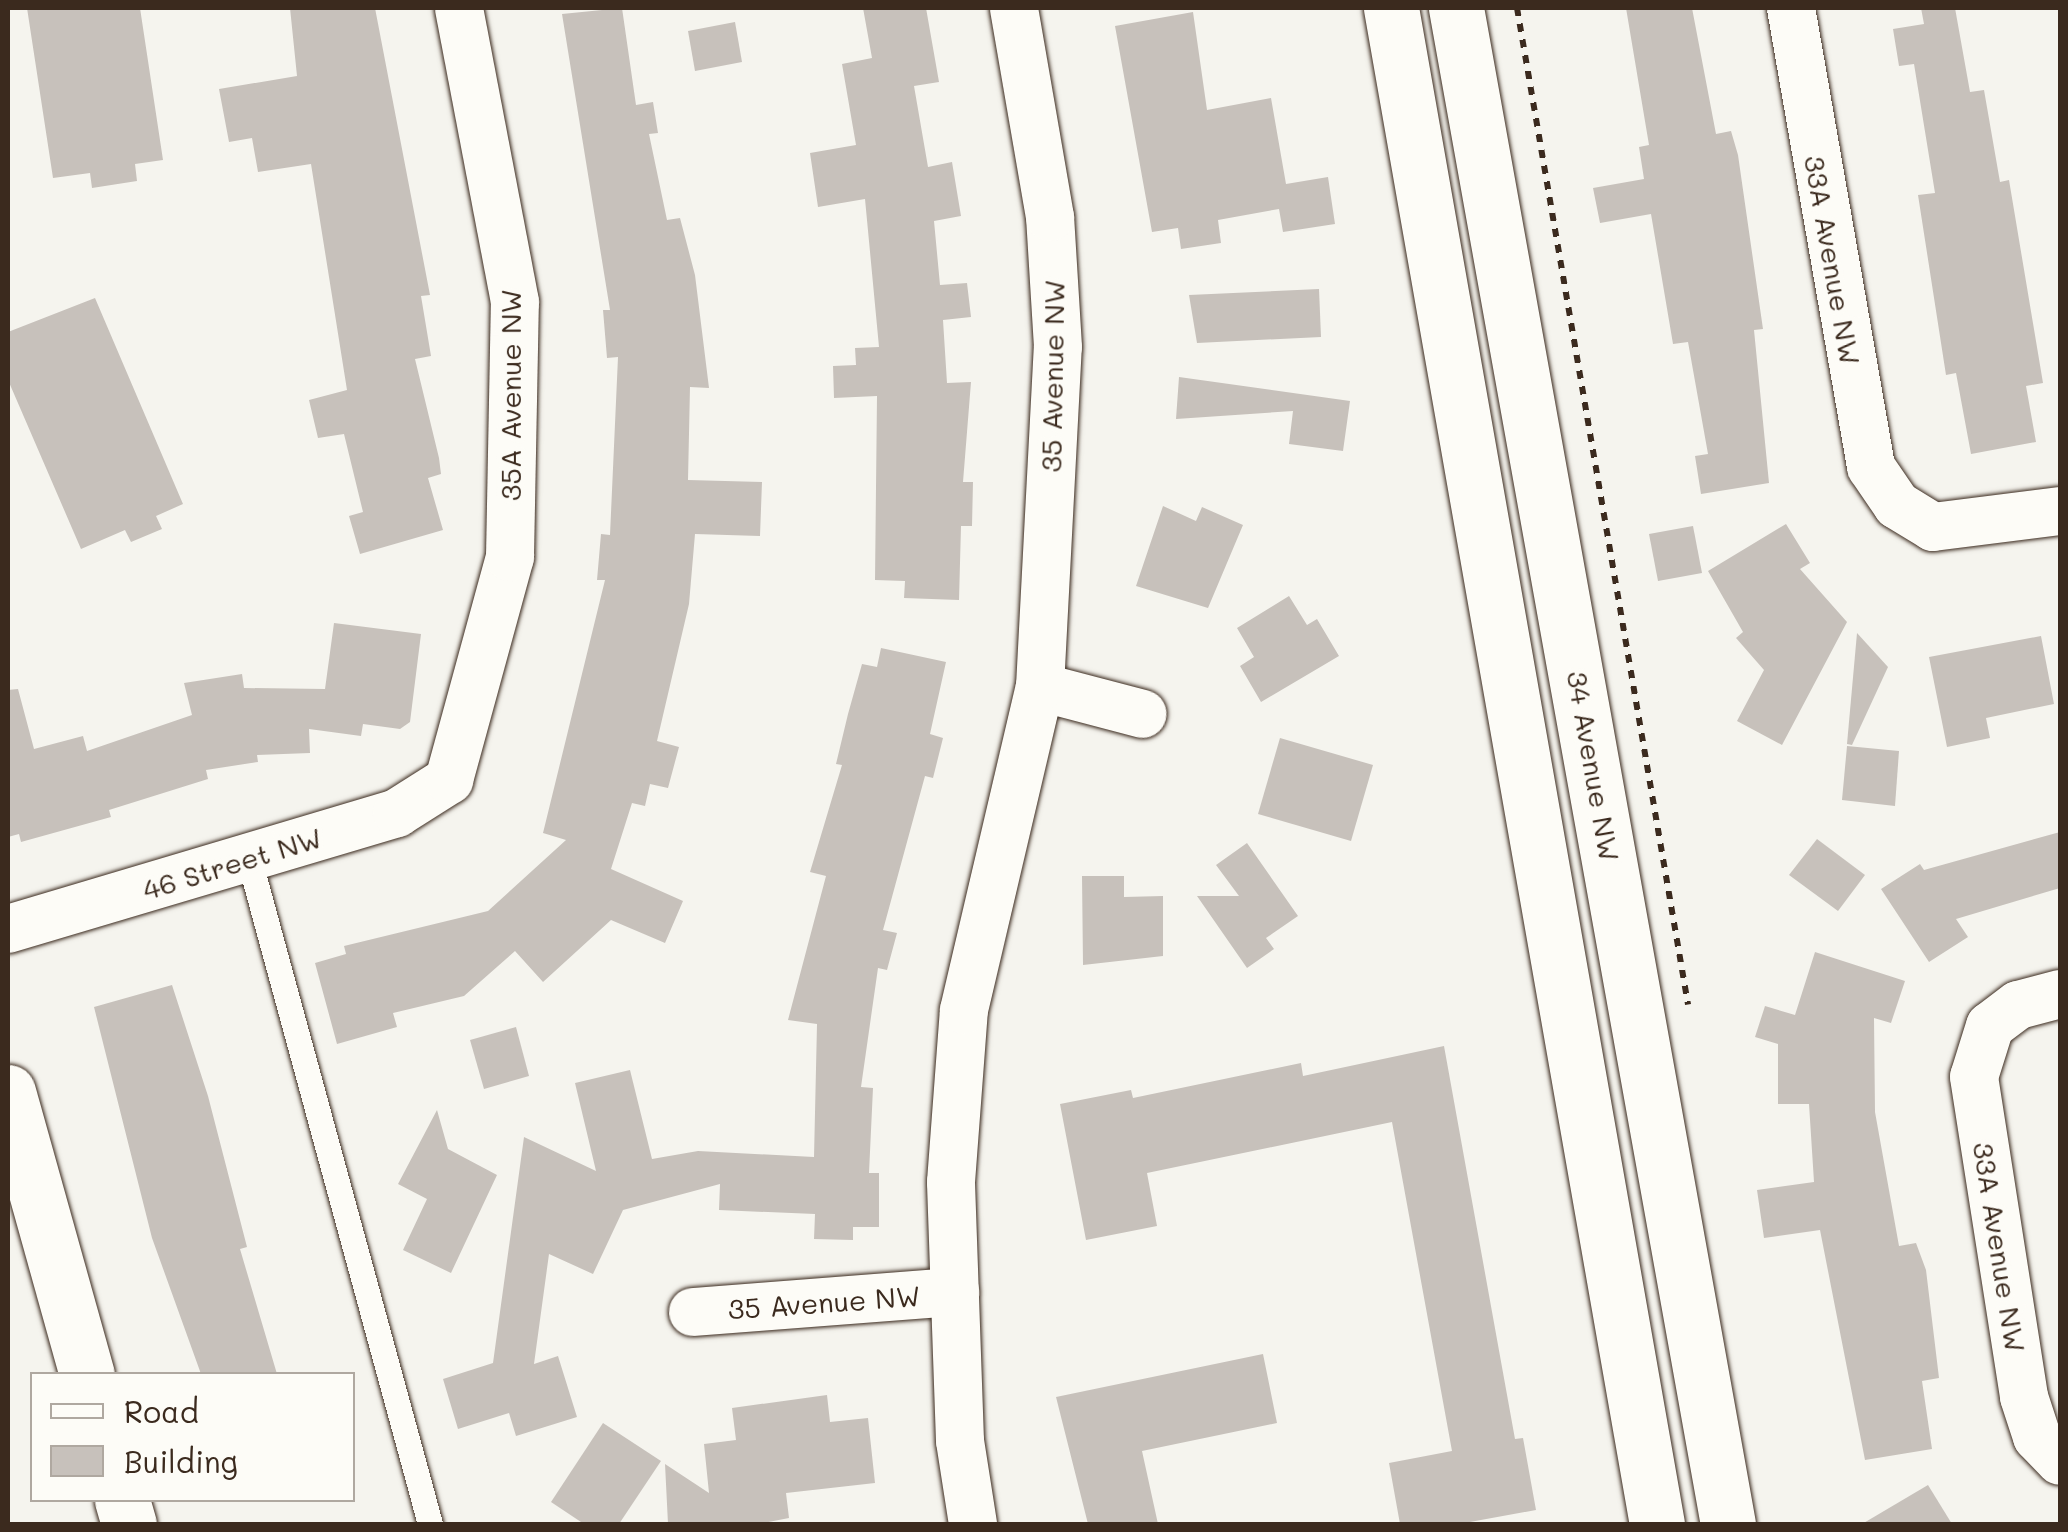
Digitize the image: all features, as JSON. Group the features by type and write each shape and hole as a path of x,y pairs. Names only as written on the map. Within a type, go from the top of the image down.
{"main road":[{"path":"1392,8 1657,1524"},
{"name":"34 Avenue NW","path":"1456,8 1728,1524"},
{"path":"8,1092 86,1372"}],"street":[{"name":"35A Avenue NW","path":"449,780 510,557 515,302 459,8"},
{"name":"35 Avenue NW","path":"973,1524 960,1441 952,1182 964,1010 1040,688 1058,347 1050,217 1014,8"},
{"name":"33A Avenue NW","path":"1790,8 1865,444 1897,505 1933,527 1956,529 2060,512"},
{"path":"1040,688 1143,714"},
{"name":"46 Street NW","path":"8,929 397,813 449,780"},
{"name":"33A Avenue NW","path":"2060,994 2018,1005 1990,1026 1976,1057 1978,1112 2024,1397 2038,1437 2060,1461"},
{"name":"35 Avenue NW","path":"693,1312 955,1292"}],"lane":[{"path":"249,859 430,1524"}],"path":[{"path":"1517,8 1690,1019"}],"building":[{"path":"27,8 140,8 163,160 135,164 137,181 92,188 90,173 53,178"},
{"path":"290,8 375,8 430,295 421,296 431,356 415,359 439,458 441,474 428,478 443,530 360,554 349,516 363,512 344,434 318,438 309,400 347,390 311,164 258,172 252,138 229,142 219,89 297,76"},
{"path":"622,8 636,105 653,102 658,133 649,134 667,220 680,218 695,275 709,388 690,387 688,480 762,482 760,536 695,534 689,604 657,741 679,747 668,788 650,784 645,806 632,803 611,869 683,901 665,943 611,920 543,982 515,951 464,996 393,1013 397,1027 337,1044 315,963 346,954 344,946 488,911 566,840 543,833 605,580 597,580 601,534 610,535 618,357 607,358 603,310 610,310 562,14"},
{"path":"863,8 926,8 939,82 914,86 928,167 952,162 961,216 934,221 940,285 967,283 971,317 943,320 947,383 971,382 963,482 973,482 972,526 961,526 959,600 904,598 905,581 875,580 877,396 834,398 833,366 856,365 855,348 879,347 865,199 818,207 810,153 856,145 842,64 872,58"},
{"path":"1626,8 1692,8 1716,134 1731,131 1738,155 1763,329 1754,330 1769,483 1701,494 1695,456 1708,454 1688,342 1673,344 1651,214 1600,223 1593,188 1644,179 1639,147 1649,145"},
{"path":"1921,8 1955,8 1970,92 1984,90 2000,182 2009,180 2043,383 2026,386 2036,442 1971,454 1956,373 1946,375 1918,195 1935,193 1914,64 1899,66 1893,29 1924,24"},
{"path":"1193,12 1207,110 1271,98 1286,184 1328,177 1335,224 1283,232 1279,209 1218,220 1221,243 1181,249 1178,228 1152,232 1115,26"},
{"path":"735,22 742,62 695,71 688,31"},
{"path":"1319,289 1321,337 1197,343 1189,295"},
{"path":"95,298 183,504 156,516 162,529 131,542 125,530 81,549 8,380 8,332"},
{"path":"1179,377 1350,401 1343,451 1289,444 1293,411 1176,419"},
{"path":"1163,506 1196,521 1202,507 1243,525 1208,608 1136,586"},
{"path":"1786,524 1810,563 1800,569 1847,622 1782,745 1737,721 1764,670 1736,638 1743,632 1708,571"},
{"path":"1693,526 1702,573 1658,581 1649,534"},
{"path":"1289,596 1307,625 1317,619 1339,656 1261,702 1240,666 1254,657 1237,628"},
{"path":"334,623 421,634 410,722 400,729 363,724 361,736 309,729 310,753 257,755 258,762 206,770 208,779 109,810 111,817 21,842 19,834 8,837 8,690 18,689 34,749 83,736 87,751 192,715 184,683 242,674 244,688 325,689"},
{"path":"1857,633 1888,667 1852,745 1847,744"},
{"path":"2041,636 2054,704 1986,718 1990,738 1947,747 1929,657"},
{"path":"881,648 946,662 930,734 943,738 933,778 925,776 883,930 897,933 887,970 878,968 861,1087 873,1088 869,1173 879,1173 879,1227 853,1227 853,1240 814,1239 815,1214 719,1210 720,1184 623,1210 593,1274 549,1254 534,1364 558,1356 577,1417 516,1436 509,1413 458,1429 443,1379 493,1363 524,1137 596,1171 575,1083 630,1070 652,1159 698,1151 814,1157 817,1024 788,1020 826,876 810,872 842,765 836,764 848,714 862,664 877,667"},
{"path":"1280,738 1373,765 1351,841 1258,814"},
{"path":"1847,746 1899,751 1895,806 1842,800"},
{"path":"2060,832 2060,888 1956,919 1968,937 1929,962 1881,889 1920,864 1924,870"},
{"path":"1817,839 1865,875 1838,911 1789,875"},
{"path":"1247,843 1298,916 1266,938 1274,949 1247,968 1197,896 1239,896 1216,865"},
{"path":"1082,876 1124,876 1124,897 1163,896 1163,956 1083,965"},
{"path":"1815,952 1905,981 1891,1023 1874,1018 1875,1112 1899,1246 1916,1243 1926,1270 1939,1378 1922,1381 1932,1449 1865,1460 1820,1230 1764,1238 1757,1190 1814,1182 1809,1104 1778,1104 1778,1044 1755,1037 1765,1006 1795,1015"},
{"path":"172,985 208,1096 247,1247 240,1249 276,1372 200,1372 152,1238 94,1007"},
{"path":"516,1027 529,1076 484,1089 470,1040"},
{"path":"1444,1046 1515,1439 1523,1438 1536,1510 1459,1524 1400,1524 1389,1463 1452,1451 1392,1122 1147,1173 1157,1226 1086,1240 1060,1104 1131,1090 1133,1098 1301,1063 1303,1076"},
{"path":"437,1110 448,1149 497,1175 451,1273 403,1250 427,1199 398,1184"},
{"path":"1263,1354 1277,1423 1142,1451 1158,1524 1088,1524 1056,1397"},
{"path":"827,1395 830,1422 868,1418 875,1483 786,1493 789,1518 758,1524 668,1524 665,1464 709,1493 704,1444 736,1440 732,1408"},
{"path":"603,1423 661,1461 619,1524 584,1524 551,1502"},
{"path":"1928,1485 1952,1524 1862,1524"}]}
